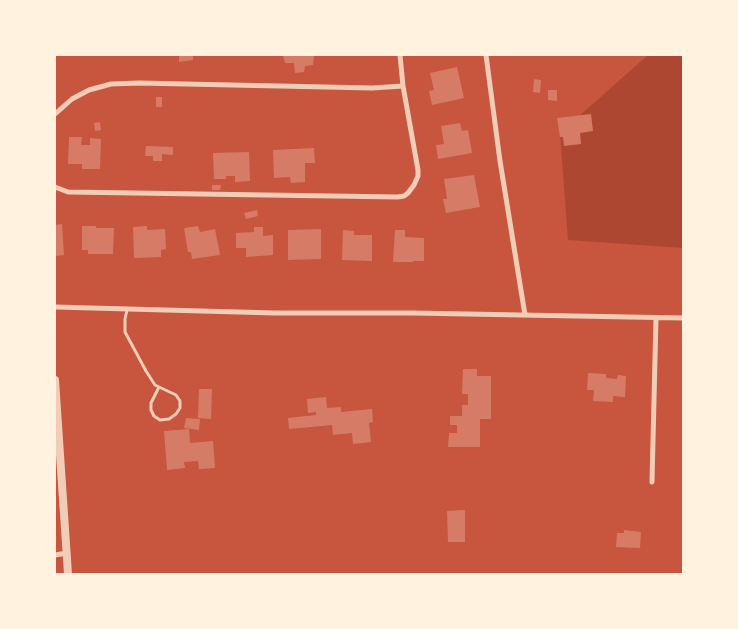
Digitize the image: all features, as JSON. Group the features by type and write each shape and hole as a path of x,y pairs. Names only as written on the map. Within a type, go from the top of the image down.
{"street":[{"path":"55,188 68,192 404,196 414,186 418,170 403,86 400,55"},
{"path":"486,55 500,161 525,316"},
{"path":"55,114 72,99 89,90 110,84 372,88 403,86"},
{"path":"55,307 275,313 412,313 683,318"},
{"path":"652,482 656,318"},
{"path":"55,380 57,437 68,574"},
{"path":"55,555 66,554"}],"lane":[{"path":"127,309 124,319 124,332 146,371 155,385 176,395 180,401 180,408 169,419 160,420 154,416 151,410 151,403 159,387"}],"shaded area":[{"path":"648,55 683,55 683,248 568,240 560,133"}],"building":[{"path":"179,55 193,55 193,60 179,62"},
{"path":"283,55 314,55 313,65 305,66 304,72 295,73 294,63 285,63"},
{"path":"457,67 464,98 432,105 429,91 434,90 430,73"},
{"path":"534,79 541,80 540,93 533,92"},
{"path":"548,90 557,90 557,101 548,100"},
{"path":"156,97 162,97 162,107 156,107"},
{"path":"591,114 593,131 580,133 581,144 564,146 563,137 560,137 557,118"},
{"path":"100,122 101,130 95,131 94,123"},
{"path":"460,123 462,131 468,130 472,153 438,159 436,145 444,144 441,126"},
{"path":"69,137 82,137 81,145 90,145 90,138 101,139 100,169 82,169 82,164 68,164"},
{"path":"146,146 173,147 173,155 162,154 162,161 153,161 153,156 145,156"},
{"path":"314,148 315,163 305,163 305,182 291,183 290,177 274,178 273,150"},
{"path":"249,152 250,181 235,182 235,176 226,176 226,179 214,179 213,153"},
{"path":"474,175 480,207 446,213 443,199 447,199 444,179"},
{"path":"212,185 221,185 220,190 212,190"},
{"path":"257,210 258,216 246,219 244,213"},
{"path":"62,224 64,255 55,256 55,225"},
{"path":"82,226 114,228 113,254 88,254 88,250 82,250"},
{"path":"147,226 147,230 165,229 166,249 161,250 161,257 134,258 133,227"},
{"path":"198,226 200,232 215,229 220,255 192,259 191,252 188,252 184,228"},
{"path":"254,227 263,227 263,236 273,235 273,255 246,257 246,248 236,248 236,233 254,232"},
{"path":"321,229 321,259 288,260 288,230"},
{"path":"343,230 354,231 354,235 372,235 372,261 342,260"},
{"path":"395,230 405,230 405,237 424,238 424,261 393,262"},
{"path":"463,369 477,369 477,376 491,376 491,419 480,419 480,447 448,447 449,433 457,433 457,425 450,425 450,416 462,416 462,405 468,405 468,394 462,394"},
{"path":"588,373 606,374 606,378 617,379 618,375 626,376 625,397 613,396 613,402 593,401 594,390 587,390"},
{"path":"199,389 212,389 211,419 198,418"},
{"path":"326,397 327,408 341,407 341,412 372,409 373,422 369,423 371,442 353,444 352,433 333,435 332,425 289,429 288,418 316,415 316,412 308,413 307,399"},
{"path":"186,418 200,419 199,430 184,428"},
{"path":"189,429 190,443 213,441 215,468 199,469 198,461 184,462 185,468 167,470 164,431"},
{"path":"465,510 465,542 448,542 447,511"},
{"path":"624,530 641,532 640,548 616,547 617,533 624,533"}]}
